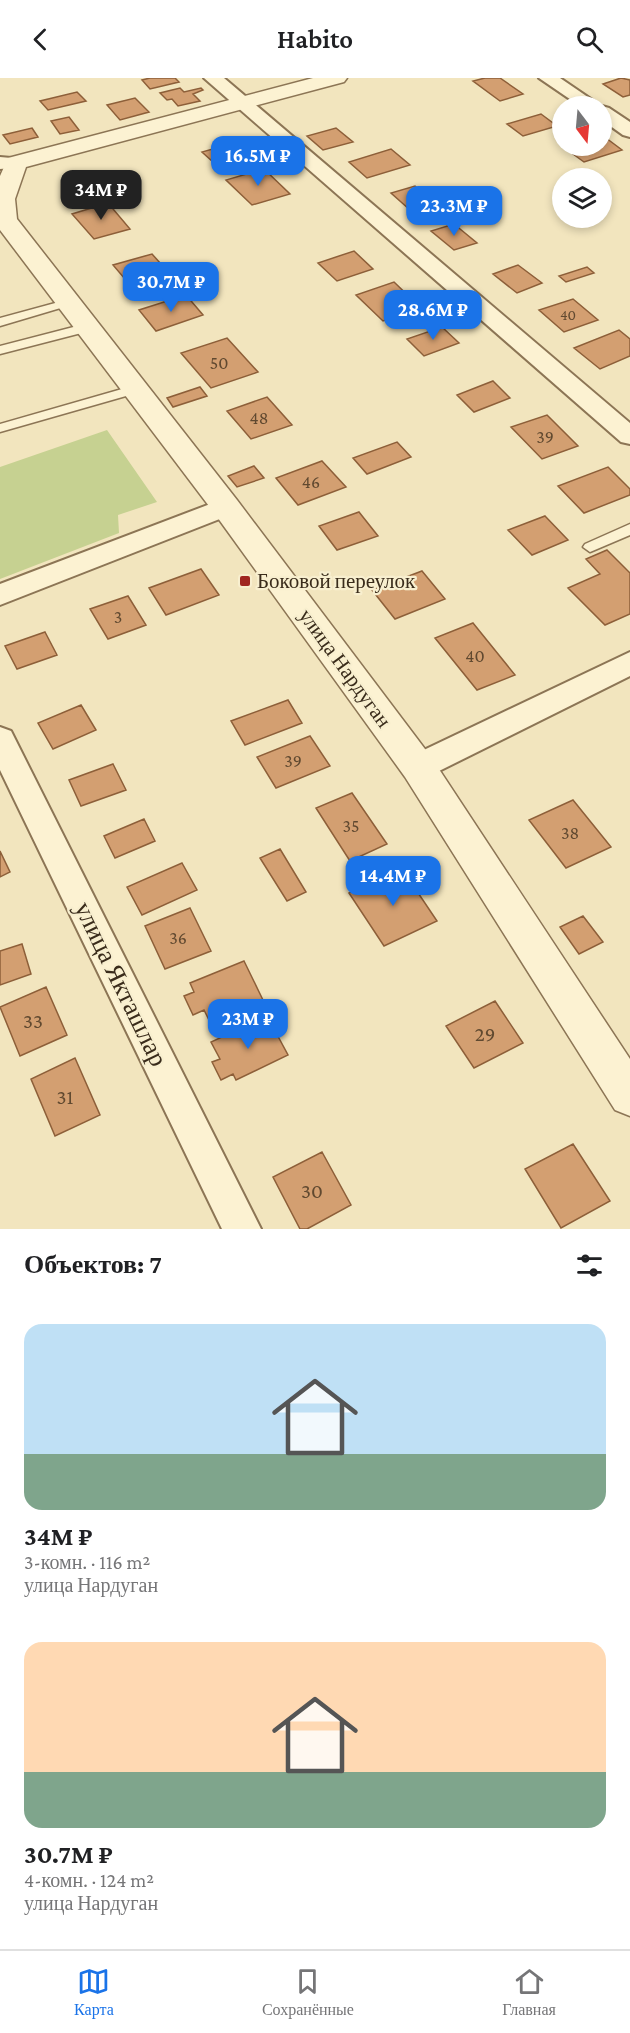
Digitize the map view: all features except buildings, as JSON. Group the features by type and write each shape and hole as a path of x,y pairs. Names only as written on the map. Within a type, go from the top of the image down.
{"street":[{"path":"213,78 630,436"},
{"path":"8,163 337,78"},
{"path":"549,78 577,96"},
{"path":"612,119 630,131"},
{"name":"улица Нардуган","path":"8,163 3,199 5,220 226,507 418,767 630,1096"},
{"path":"0,595 226,507"},
{"path":"418,767 630,663"},
{"name":"улица Якташлар","path":"0,739 242,1229"}],"lane":[{"path":"2,318 70,302"},
{"path":"0,350 89,327"},
{"path":"0,428 136,389"},
{"path":"590,547 630,529"}],"green space":[{"path":"107,430 157,502 118,515 119,533 0,579 0,467"}],"place":[{"name":"Боковой переулок","path":"245,581"}]}
